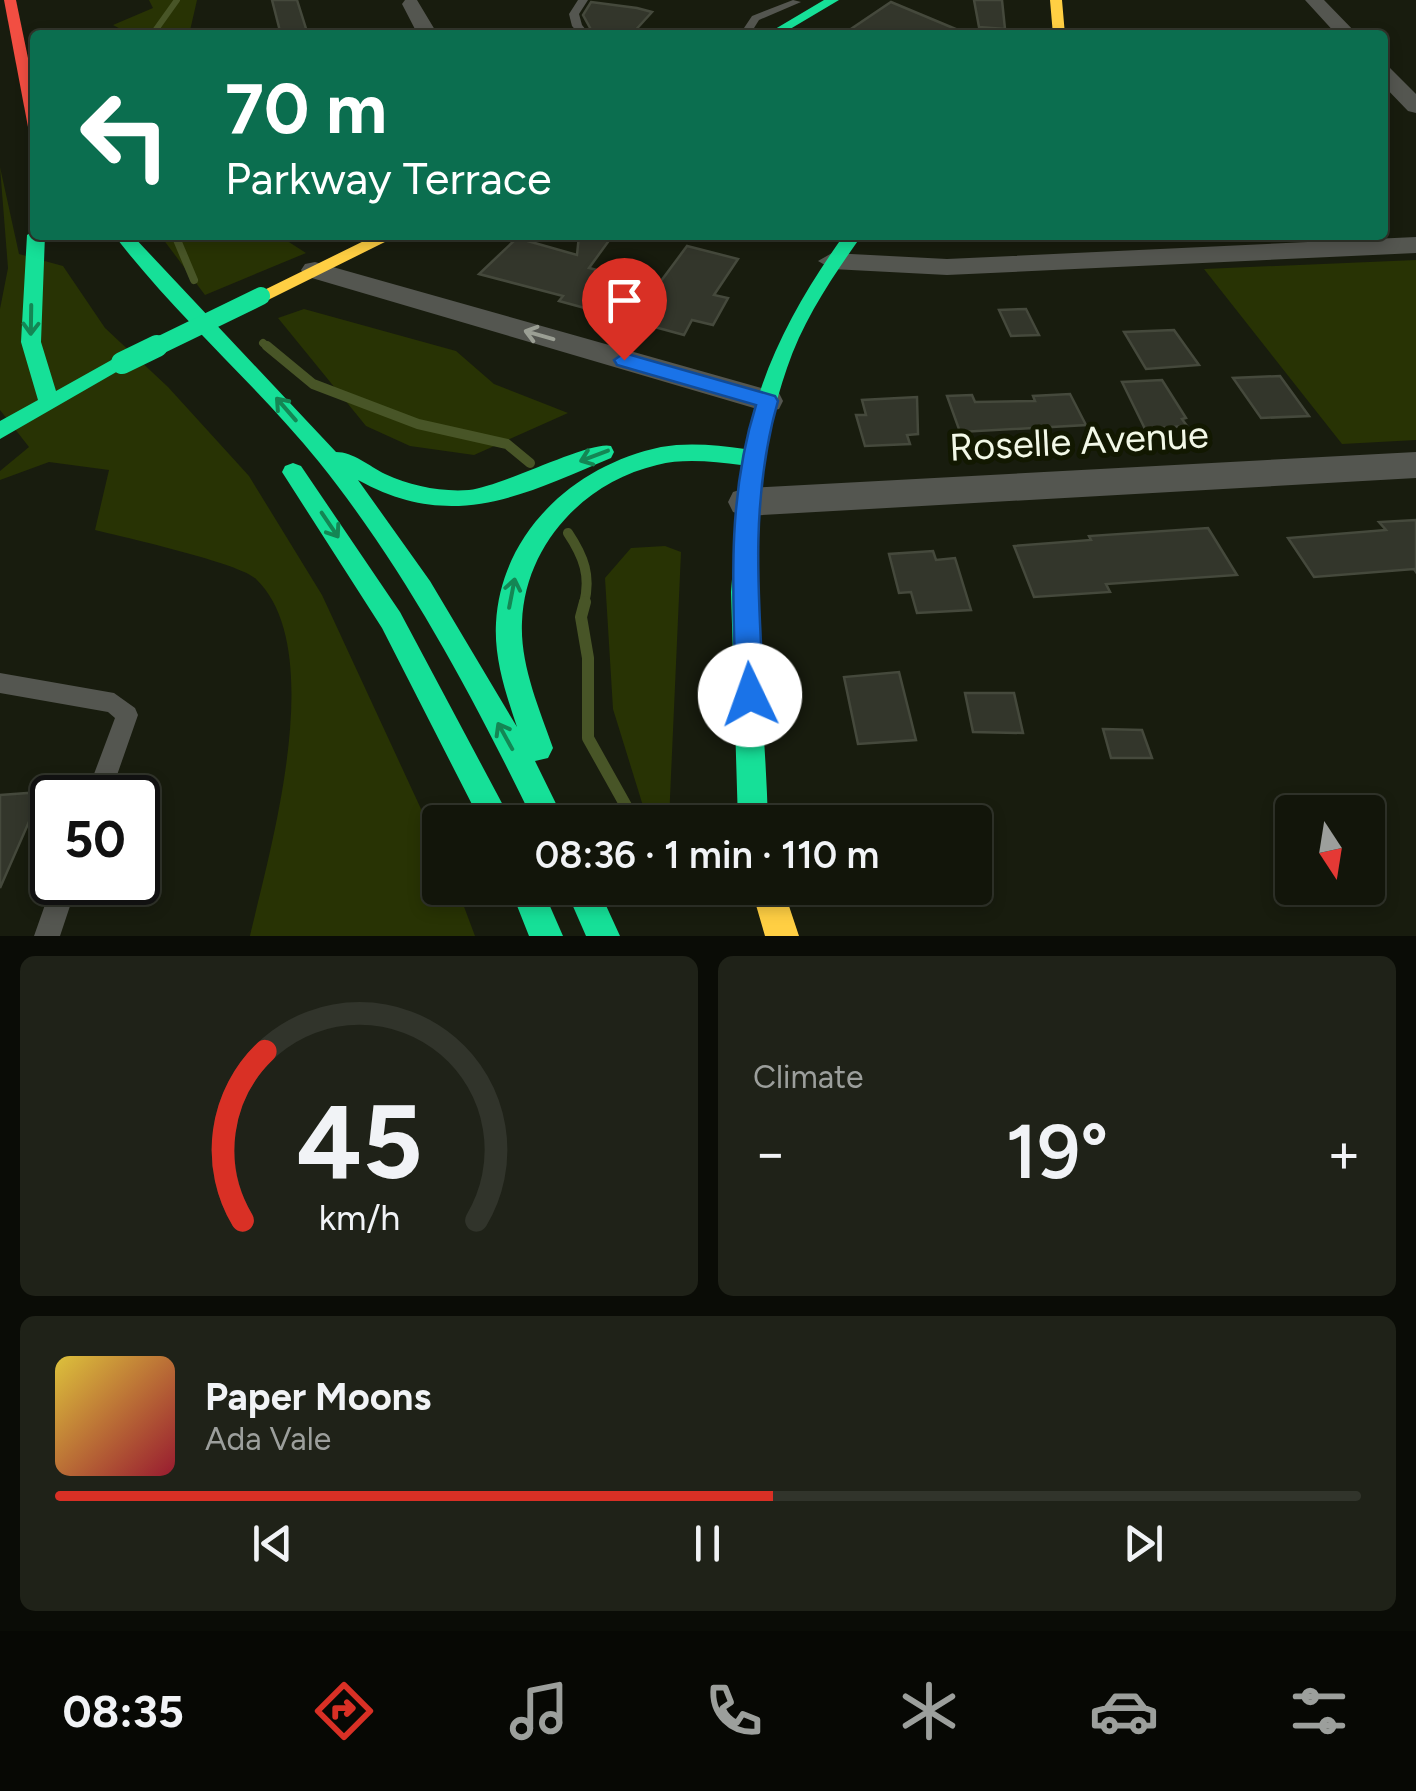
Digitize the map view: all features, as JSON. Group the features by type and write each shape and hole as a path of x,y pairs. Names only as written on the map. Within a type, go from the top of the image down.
{"main road":[{"path":"10,0 30,102"},
{"path":"32,0 39,30"},
{"path":"1056,0 1059,30"},
{"path":"776,30 809,3"},
{"path":"36,240 30,346 37,378 48,402"},
{"path":"128,240 314,442 421,590 541,805"},
{"path":"0,432 122,363 379,240"},
{"path":"752,805 744,568 752,458 748,430 768,401 798,322 848,240"},
{"path":"161,320 193,355"},
{"path":"314,442 385,489 410,498 451,502 495,494 630,442 685,430"},
{"path":"275,450 329,523 391,620 488,805"},
{"path":"556,805 511,650 510,600 525,554 538,533 570,498 613,471 678,454 752,458"},
{"path":"533,905 546,936"},
{"path":"589,905 603,936"},
{"path":"764,905 782,936"}],"street":[{"path":"1314,0 1343,30"},
{"path":"412,4 425,30"},
{"path":"1388,77 1416,106"},
{"path":"832,261 930,267 1416,244"},
{"path":"315,270 768,401"},
{"name":"Roselle Avenue","path":"746,502 1416,465"}],"lane":[{"path":"581,30 574,14 583,0"},
{"path":"750,30 755,18 809,3"},
{"path":"0,682 114,703 127,715 105,775"},
{"path":"48,936 58,905"}],"green space":[{"path":"149,0 197,0 190,30 122,30 113,25 153,8"},
{"path":"0,167 19,254 63,266 105,328 168,387 249,476 322,595 422,811 422,905 463,905 475,936 250,936 288,751 289,652 278,611 256,579 246,573 180,551 95,530 109,470 49,462 0,480 0,471 29,447 0,410 0,309 8,268"},
{"path":"164,240 286,240 306,253 205,295"},
{"path":"1416,260 1416,440 1342,444 1204,269"},
{"path":"304,309 456,351 494,384 568,413 474,455 410,446 366,426 278,318"},
{"path":"665,546 681,552 670,805 643,805 613,709 605,578 631,548"}],"building":[{"path":"272,0 297,0 306,30 280,30"},
{"path":"974,0 1002,0 1005,29 979,27"},
{"path":"591,2 652,12 636,30 591,30 583,15"},
{"path":"891,2 958,30 849,30"},
{"path":"515,240 577,255 578,240 609,240 589,268 658,285 687,246 738,259 714,295 728,298 713,325 692,320 684,335 559,301 563,296 479,274"},
{"path":"1026,309 1039,335 1011,336 999,310"},
{"path":"1174,330 1199,365 1146,369 1124,332"},
{"path":"1280,376 1309,416 1261,418 1233,378"},
{"path":"1162,380 1187,426 1145,429 1122,382"},
{"path":"1070,394 1086,425 960,432 947,396 972,395 975,402 1035,401 1033,396"},
{"path":"917,397 918,434 907,435 910,444 865,446 856,415 866,415 862,400"},
{"path":"1416,520 1416,572 1414,569 1314,577 1288,538 1386,530 1379,522"},
{"path":"1208,528 1237,575 1106,584 1110,592 1034,597 1014,546 1091,540 1089,536"},
{"path":"933,551 936,560 955,558 971,610 917,613 911,592 899,593 889,554"},
{"path":"899,672 916,740 858,744 844,677"},
{"path":"965,693 1014,693 1023,733 973,732"},
{"path":"1103,729 1142,730 1152,758 1111,758"},
{"path":"30,793 30,819 0,888 0,795"}],"waterway":[{"path":"156,30 177,0"},
{"path":"177,240 194,280"},
{"path":"263,343 270,349"},
{"path":"267,346 313,384 418,424 507,444 530,463"},
{"path":"568,533 585,567 584,604"},
{"path":"585,602 581,617 588,658 588,738 625,805"}],"traffic: fast":[{"path":"780,30 833,0"},
{"path":"36,240 31,342 49,402"},
{"path":"128,240 279,402 361,501 449,634 541,805"},
{"path":"752,805 744,592 751,476 761,420 784,349 811,298 849,240"},
{"path":"122,363 261,296"},
{"path":"0,431 122,363"},
{"path":"339,459 412,493 471,499 500,493 603,452"},
{"path":"538,748 514,669 509,636 514,590 523,561 538,536 578,493 630,464 682,453 752,458"},
{"path":"293,472 391,620 488,805"},
{"path":"533,905 546,936"},
{"path":"589,905 603,936"}],"traffic: slow":[{"path":"1056,0 1059,30"},
{"path":"261,296 379,240"},
{"path":"772,905 782,936"}],"traffic: jam":[{"path":"10,0 30,102"}],"route":[{"path":"624,360 768,401 754,444 744,534 750,695"}]}
